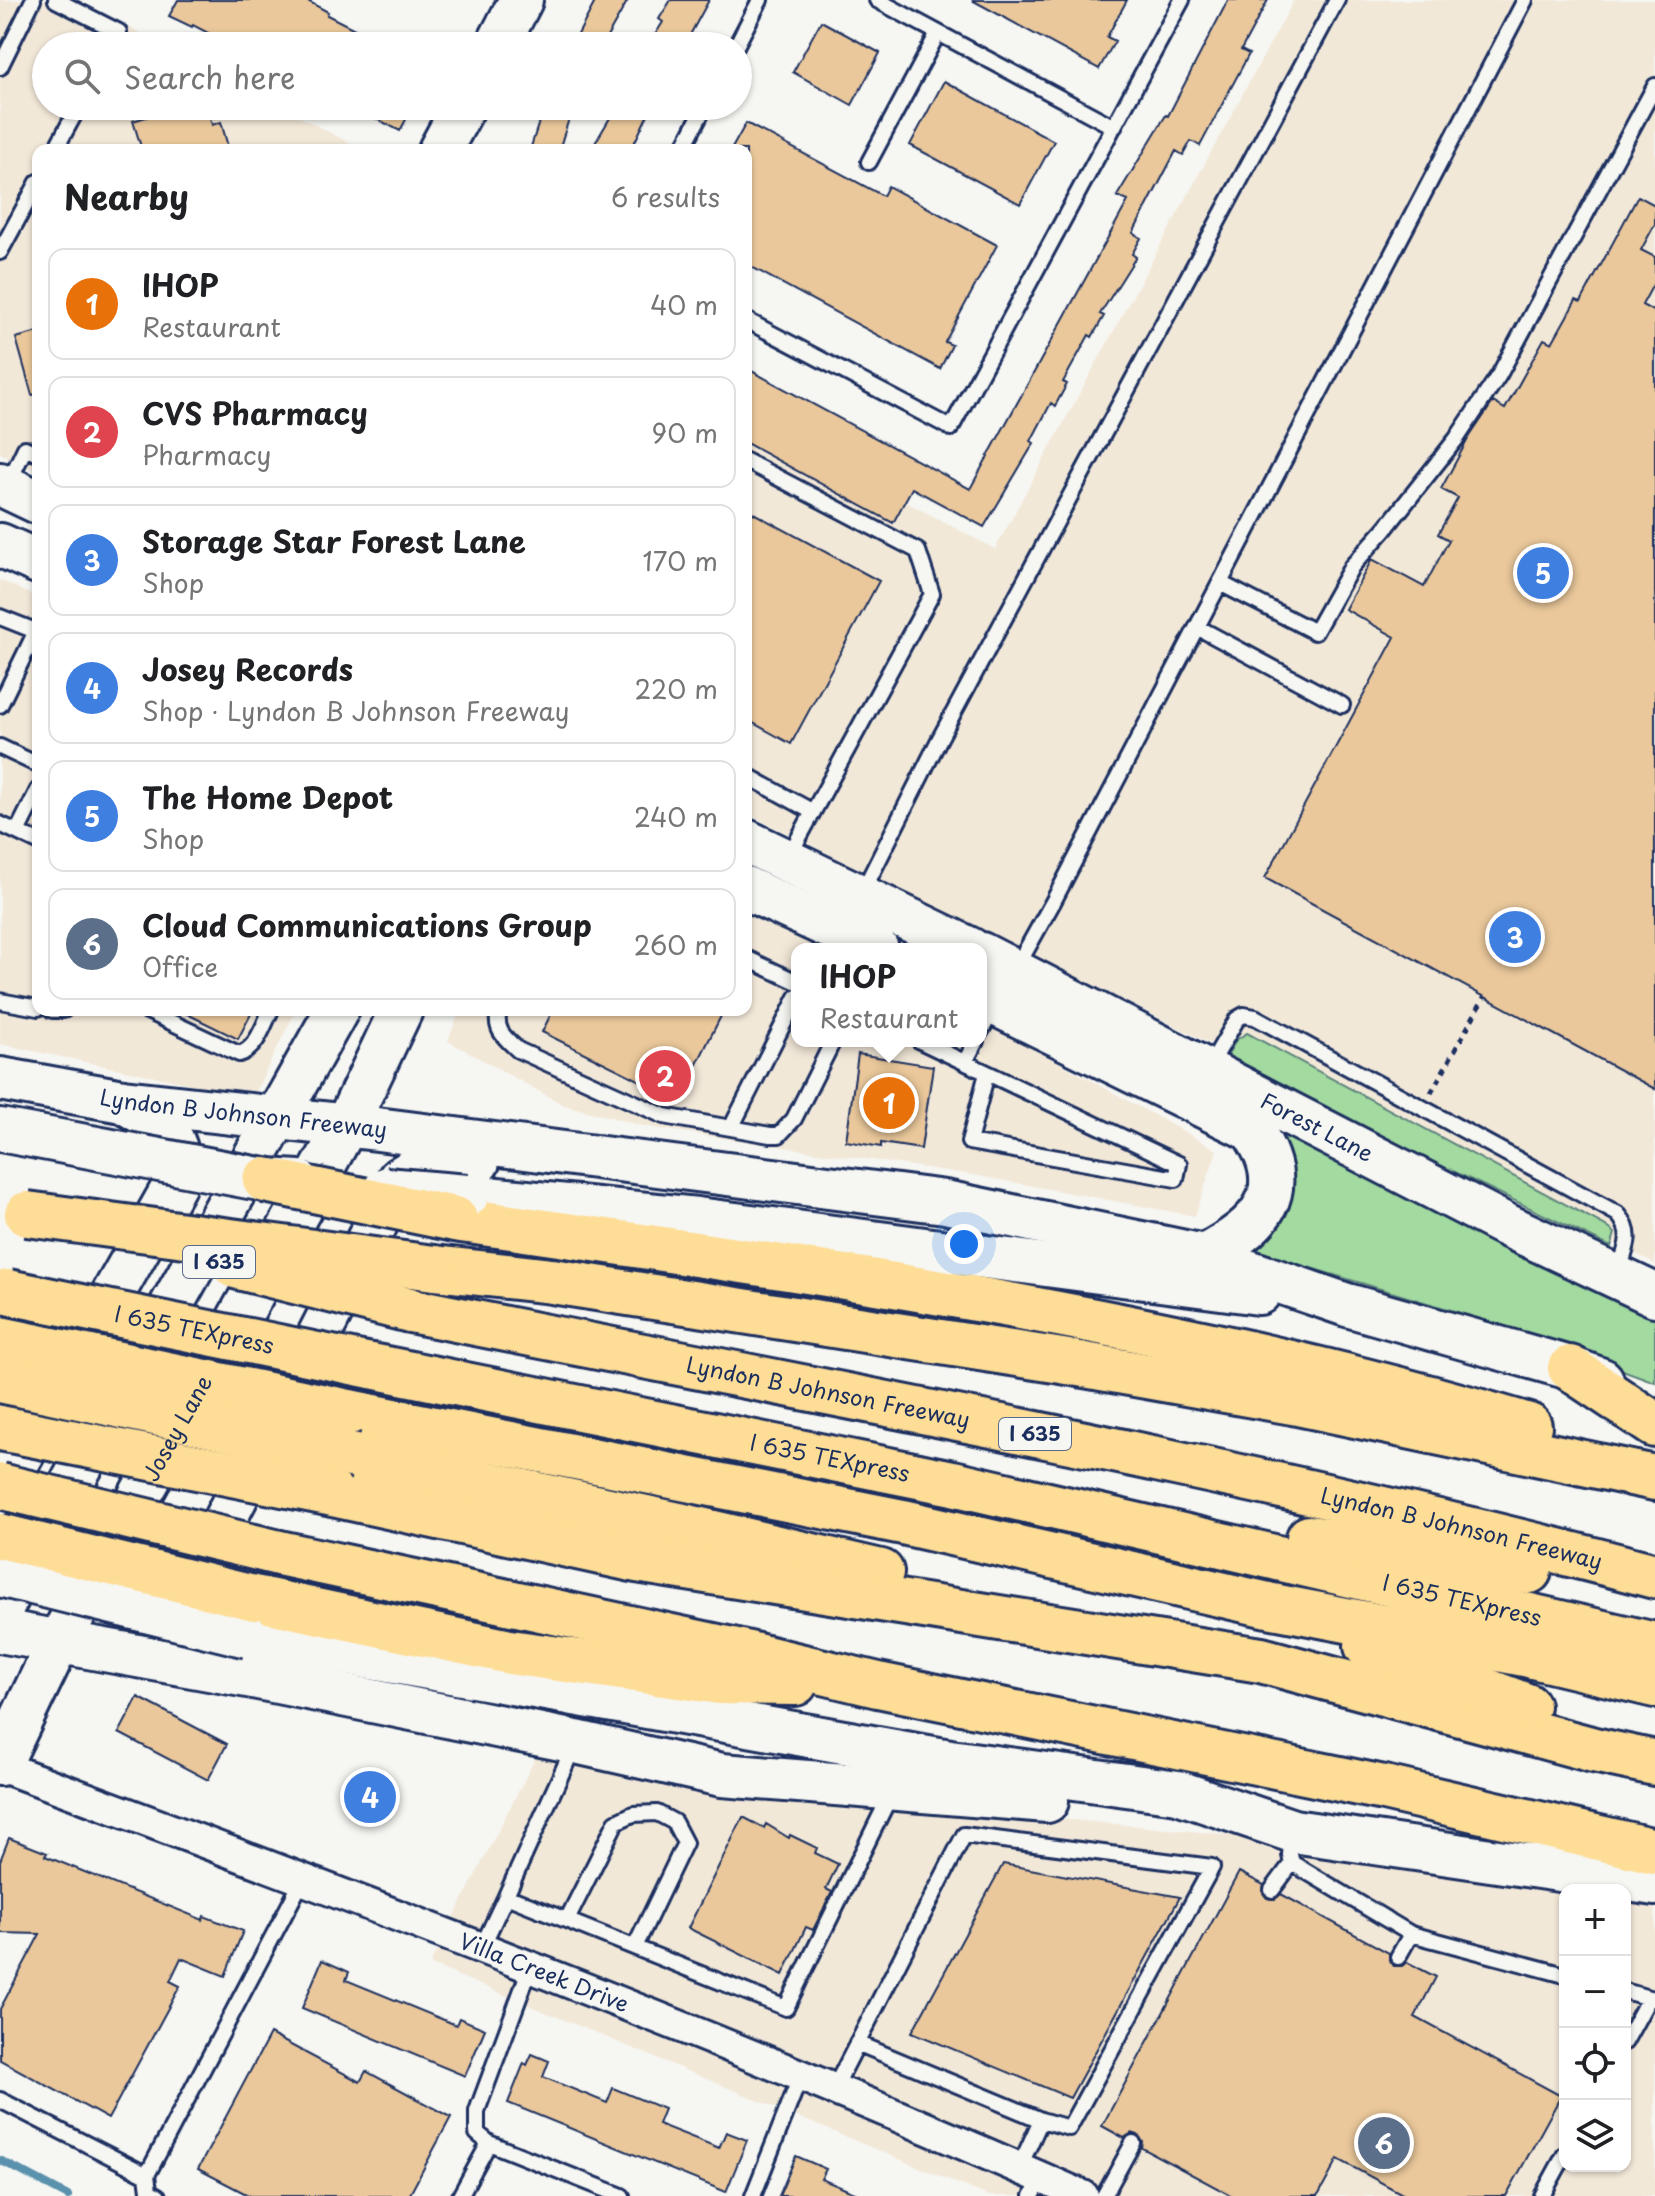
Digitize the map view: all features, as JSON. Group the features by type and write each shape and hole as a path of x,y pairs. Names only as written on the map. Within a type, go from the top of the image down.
{"highway":[{"path":"265,1180 461,1207 1069,1316 1298,1364 1454,1404 1590,1445 1655,1475"},
{"path":"13,1211 552,1281 1077,1363 1293,1402 1655,1475"},
{"name":"Lyndon B Johnson Freeway","path":"13,1211 410,1310 998,1426 1543,1547 1655,1576"},
{"name":"I 635 TEXpress","path":"4,1291 953,1483 1655,1645"},
{"name":"I 635 TEXpress","path":"0,1339 903,1522 1268,1605 1529,1655 1655,1685"},
{"path":"1570,1368 1655,1425"},
{"path":"0,1380 679,1525 1261,1660 1594,1750 1655,1763"},
{"path":"0,1428 333,1494 637,1560 1261,1660"},
{"path":"953,1483 1552,1575 1655,1584"},
{"path":"0,1486 279,1553 732,1650 878,1685 1384,1788 1655,1851"},
{"path":"0,1536 251,1617 720,1682 878,1685"},
{"path":"1268,1605 1359,1643 1655,1755"}],"main road":[{"path":"504,32 521,0"},
{"path":"444,144 458,120"},
{"path":"466,120 466,144"},
{"path":"0,545 32,559"},
{"path":"752,844 958,943"},
{"path":"752,892 828,936 854,943"},
{"name":"Forest Lane","path":"995,990 1655,1295"},
{"path":"0,1611 334,1016"},
{"name":"Josey Lane","path":"0,1765 59,1641 346,1126 398,1016"},
{"name":"Lyndon B Johnson Freeway","path":"0,1079 123,1101 945,1202 1204,1256 1347,1305 1570,1368 1655,1400"},
{"path":"1198,1085 1252,1130 1265,1150 1272,1171 1263,1210 1251,1227 1204,1256"},
{"path":"0,1494 174,1186 180,1163 177,1148 168,1133 150,1117 123,1101"},
{"path":"19,1133 265,1180"},
{"path":"253,1677 201,1660 186,1649 179,1635 180,1607 399,1179 422,1163 447,1160 512,1165 557,1152"},
{"path":"461,1207 712,1220 1347,1305"},
{"path":"0,1575 251,1617 950,1761 1178,1792 1292,1847 1655,1884"},
{"path":"0,1631 253,1677 576,1742 722,1775 1087,1804 1146,1812 1178,1792"}],"street":[{"name":"Villa Creek Drive","path":"0,1765 801,2075 1031,2181 1083,2196"}],"lane":[{"path":"0,67 33,0"},
{"path":"56,0 119,32"},
{"path":"743,32 759,0"},
{"path":"877,0 1114,127"},
{"path":"752,323 951,428 1182,0"},
{"path":"861,895 958,702 1337,0"},
{"path":"995,990 1197,627 1525,0"},
{"path":"869,162 938,33"},
{"path":"1220,583 1315,632 1352,566 1457,438 1499,375 1655,86"},
{"path":"58,144 71,120"},
{"path":"685,144 698,120"},
{"path":"0,252 32,193"},
{"path":"15,491 25,448 32,451"},
{"path":"752,464 918,551 932,594 787,860"},
{"path":"0,617 32,628"},
{"path":"1197,627 1342,705"},
{"path":"0,705 32,640"},
{"path":"0,747 32,762"},
{"path":"752,778 813,812"},
{"path":"17,832 32,802"},
{"path":"0,824 32,839"},
{"path":"752,961 791,979"},
{"path":"0,1001 32,1007"},
{"path":"731,1128 791,1009"},
{"path":"1198,1085 1237,1019 1244,1015 1255,1017 1618,1214 1628,1229 1629,1239 1616,1276"},
{"path":"158,1016 239,1054 253,1047 268,1016"},
{"path":"497,1016 501,1034 518,1050 664,1116 770,1135 779,1135 788,1129 830,1047"},
{"path":"933,1047 1179,1164 1176,1179 969,1142 987,1073"},
{"path":"965,1062 973,1047"},
{"path":"481,1949 576,1742"},
{"path":"506,1896 786,2008 894,1788"},
{"path":"567,1920 616,1822 633,1814 657,1813 674,1822 685,1843 635,1947"},
{"path":"834,2089 857,2043 964,1835 1212,1867 1069,2128 1041,2120 857,2043"},
{"path":"1272,1890 1292,1847 1411,1934 1559,1973"},
{"path":"158,2196 149,2191 147,2175 302,1881"},
{"path":"1398,1957 1411,1934"},
{"path":"530,1968 477,2111 477,2133 489,2143 622,2196"},
{"path":"1631,1993 1652,1998 1631,2032"},
{"path":"753,2196 801,2075"},
{"path":"0,2100 147,2175"},
{"path":"1031,2181 1041,2120"},
{"path":"460,2196 489,2143"},
{"path":"1104,2196 1133,2143"},
{"path":"1542,2196 1559,2165"}],"path":[{"path":"1423,1108 1485,996"}],"shaded area":[{"path":"0,0 78,0 139,32 32,32 32,120 306,120 352,144 32,144 32,468 0,453"},
{"path":"1294,0 1655,0 1655,1264 752,816 752,420 995,549"},
{"path":"0,580 32,595 32,1016 293,1016 253,1097 0,1044"},
{"path":"752,917 810,943 791,943 791,1047 987,1047 987,1027 1036,1050 1217,1150 1195,1216 973,1175 648,1127 564,1105 448,1041 458,1016 752,1016"},
{"path":"538,1753 749,1790 1244,1836 1559,1891 1559,2172 1631,2172 1631,1903 1655,1909 1655,2196 988,2196 430,1964"}],"green space":[{"path":"1247,1033 1606,1226 1615,1233 1611,1247 1224,1061 1236,1040"},
{"path":"1279,1129 1655,1306 1655,1382 1504,1326 1251,1250 1275,1132"}],"building":[{"path":"178,0 306,0 360,32 206,32 169,16"},
{"path":"596,0 628,0 610,32 579,32"},
{"path":"671,0 709,0 692,32 657,32 663,22 659,19"},
{"path":"972,0 1127,0 1107,37 1115,41 1099,69"},
{"path":"1228,0 1268,0 1241,50 1249,54 1200,146 1191,141 1183,155 1176,151 1133,233 1141,238 1132,254 1136,257 1100,314 1104,316 1092,337 1089,335 1063,382 1067,384 1055,406 1051,403 1031,441 1034,443 984,527 912,488 893,523 752,446 752,371 970,489 1128,201 1117,196 1168,116"},
{"path":"821,21 880,53 852,105 793,72"},
{"path":"944,81 1054,141 1020,204 910,145"},
{"path":"211,120 212,125 221,122 227,144 140,144 133,121"},
{"path":"379,120 406,120 400,131"},
{"path":"540,120 569,120 561,144 532,144"},
{"path":"609,120 645,120 634,144 595,144"},
{"path":"746,123 883,196 888,186 997,245 945,342 952,345 940,369 752,267 752,144 734,144"},
{"path":"1638,196 1655,205 1655,224 1641,250 1655,257 1655,281 1642,305 1655,312 1655,1089 1265,878 1395,637 1345,609 1372,559 1424,587 1449,540 1438,534 1458,498 1441,489 1468,439 1493,402 1505,409 1544,339 1552,343 1576,300 1581,302"},
{"path":"32,334 32,395 16,338"},
{"path":"752,512 879,581 791,744 752,722"},
{"path":"191,1016 250,1016 238,1039"},
{"path":"550,1016 721,1016 679,1100 542,1032"},
{"path":"858,1054 933,1066 921,1149 846,1141"},
{"path":"138,1697 227,1744 208,1780 119,1733"},
{"path":"743,1817 764,1828 766,1824 789,1838 790,1835 817,1848 815,1853 838,1864 826,1889 832,1892 813,1930 806,1927 783,1975 688,1928"},
{"path":"9,1838 47,1853 45,1856 203,1920 204,1916 243,1931 225,1976 181,1958 170,1981 180,1986 108,2119 0,2060 0,2009 40,1934 0,1933 0,1861"},
{"path":"1003,1864 1180,1897 1070,2098 912,2032"},
{"path":"1239,1872 1264,1885 1263,1893 1267,1898 1275,1899 1281,1894 1389,1953 1389,1961 1394,1966 1407,1962 1436,1977 1415,2017 1559,2095 1506,2196 1406,2196 1338,2159 1318,2196 1232,2196 1142,2148 1143,2142 1138,2135 1132,2133 1124,2138 1102,2126"},
{"path":"322,1960 349,1972 346,1980 456,2025 459,2018 485,2029 465,2076 302,2008"},
{"path":"270,2034 360,2082 366,2071 451,2117 409,2196 250,2196 198,2169"},
{"path":"532,2054 549,2061 543,2077 607,2103 613,2088 664,2109 658,2124 719,2148 726,2132 747,2140 726,2192 508,2103 524,2063 527,2065"},
{"path":"796,2156 826,2169 821,2179 862,2196 779,2196"}],"waterway":[{"path":"0,2160 68,2196"}],"place":[{"name":"The Home Depot","path":"1543,573"},
{"name":"Storage Star Forest Lane","path":"1515,937"},
{"name":"CVS Pharmacy","path":"665,1076"},
{"name":"IHOP","path":"889,1103"},
{"name":"Josey Records","path":"370,1797"},
{"name":"Cloud Communications Group","path":"1384,2143"}]}
